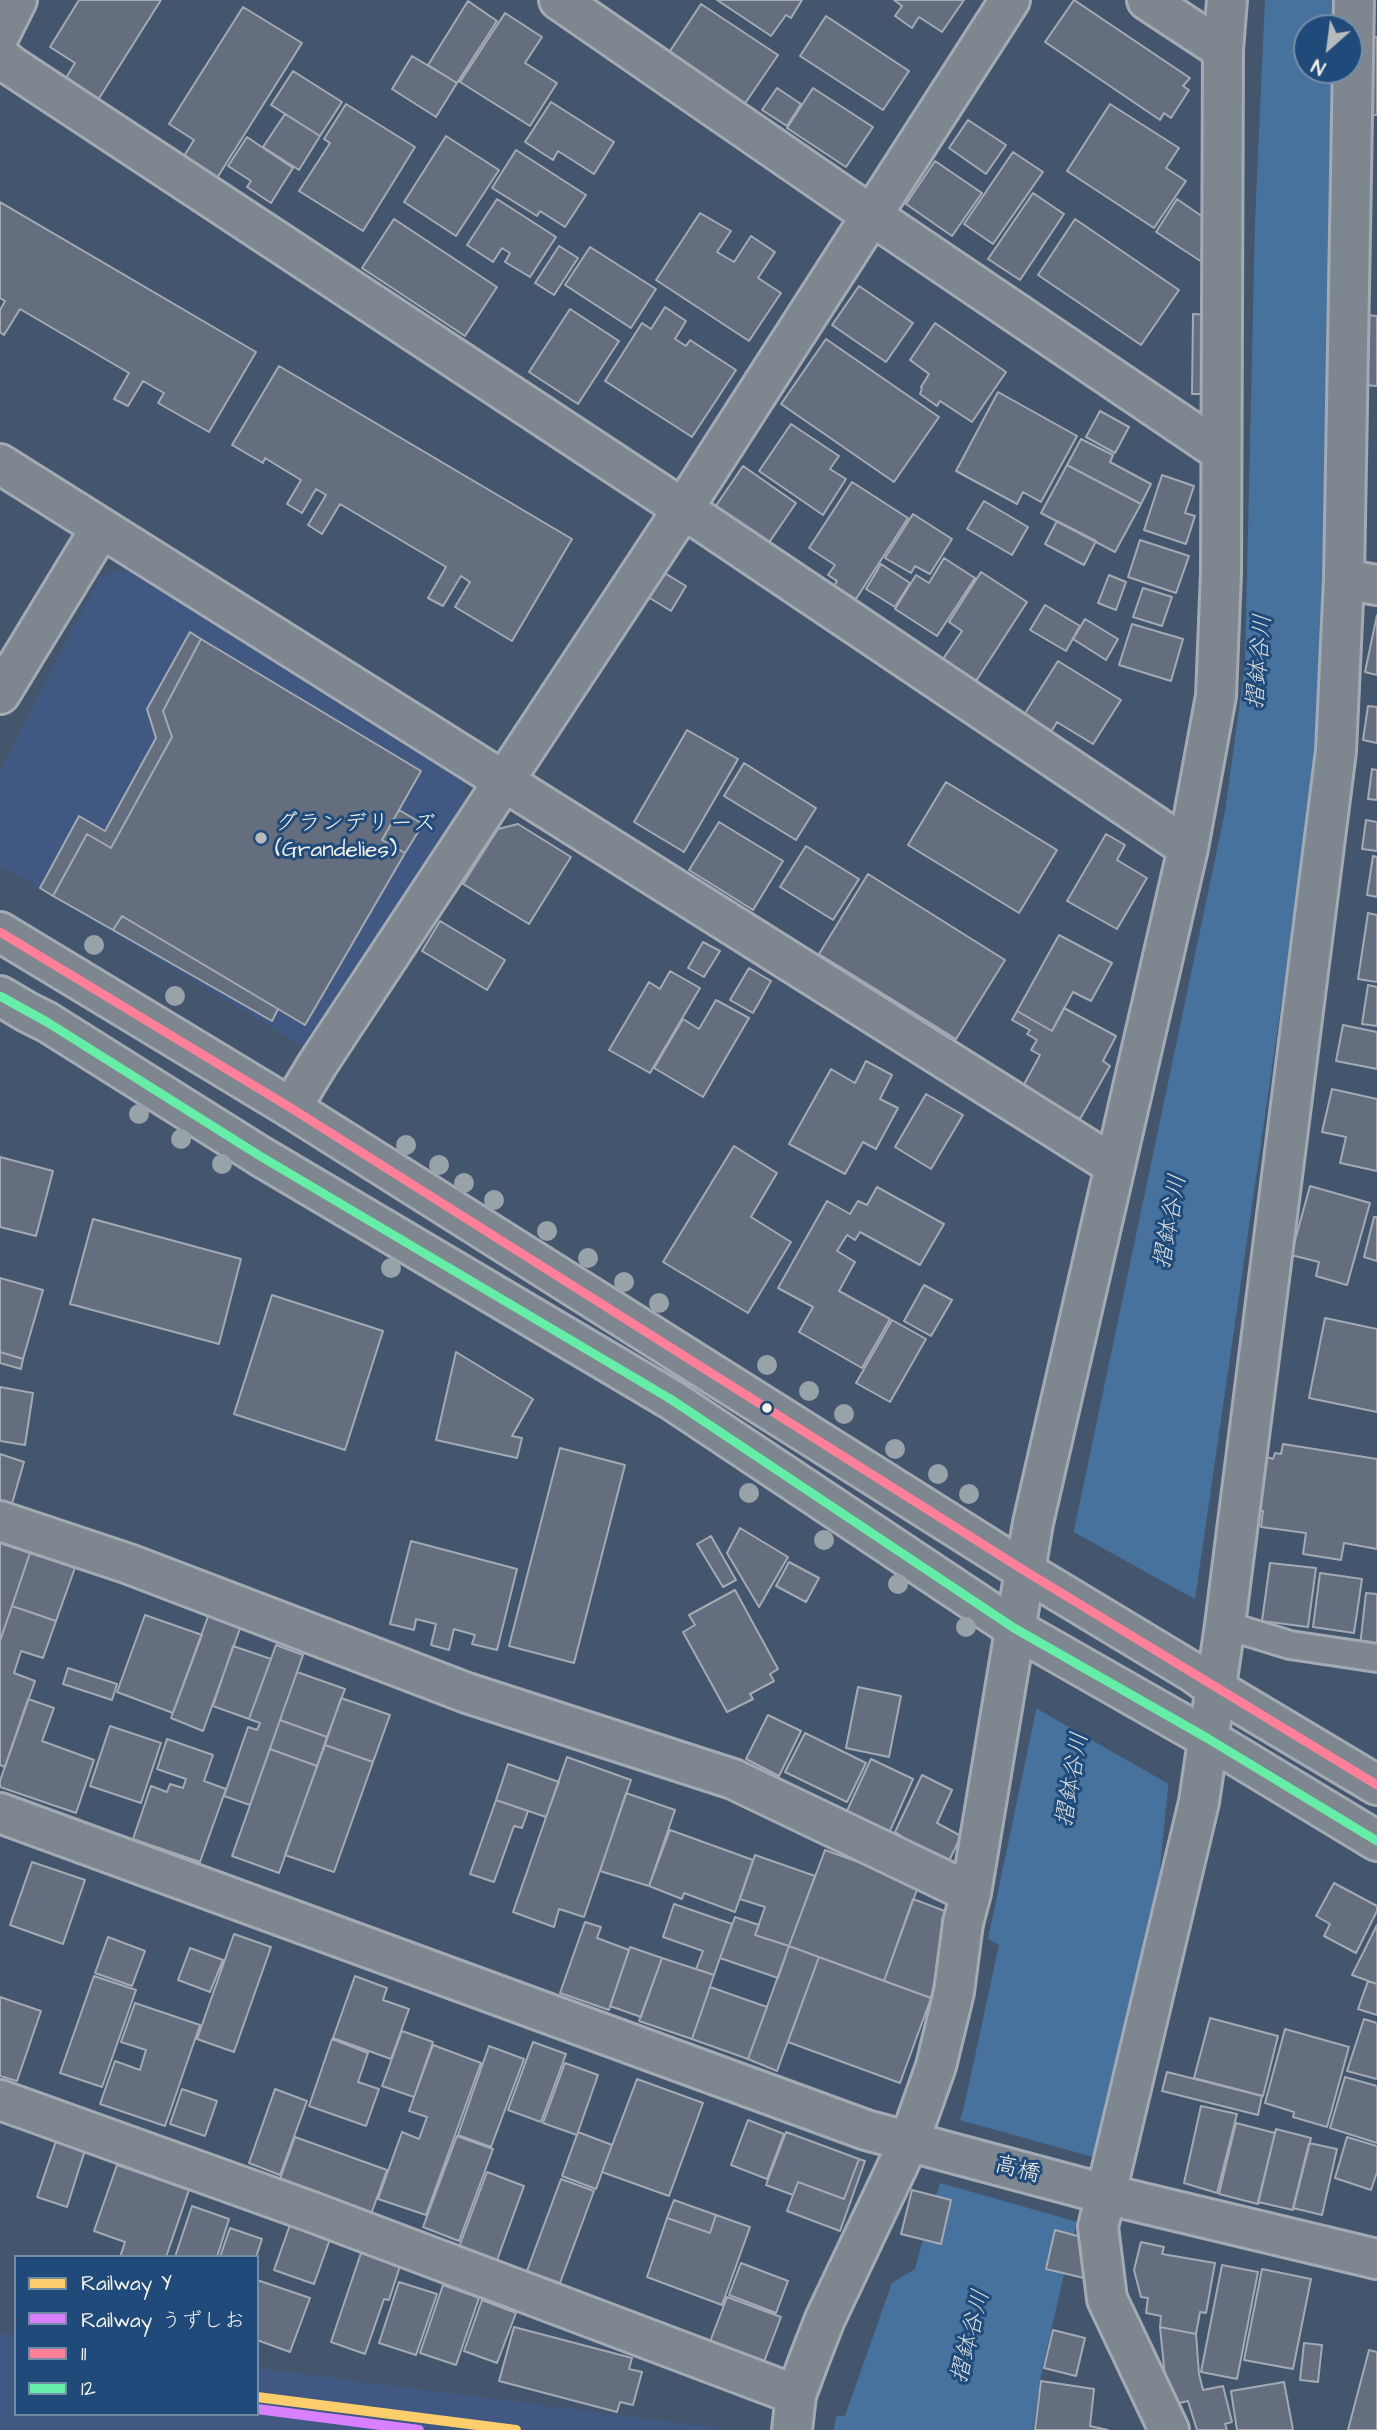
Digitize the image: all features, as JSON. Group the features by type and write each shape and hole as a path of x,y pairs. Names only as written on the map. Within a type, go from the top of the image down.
{"street":[{"path":"0,34 18,0"},
{"path":"559,0 1220,451"},
{"path":"291,1108 683,509 1010,0"},
{"path":"1147,0 1223,50"},
{"path":"0,2100 312,2212 794,2412 825,2319 927,2147 936,2066 954,1992 1009,1674 1029,1636 1040,1580 1033,1523 1188,848 1216,696 1221,572 1223,50 1227,0"},
{"path":"1169,2430 1107,2299 1098,2227 1098,2191 1199,1802 1196,1732 1205,1681 1226,1625 1336,751 1361,582 1354,0"},
{"path":"0,55 1188,848"},
{"path":"0,464 1115,1166"},
{"path":"0,694 101,528"},
{"path":"0,932 291,1108 1040,1580 1377,1785"},
{"path":"0,996 47,1021 260,1156 672,1400 1029,1636 1377,1841"},
{"path":"0,1521 128,1564 467,1693 733,1779 967,1908"},
{"name":"高橋","path":"0,1813 853,2125 1098,2191 1377,2259"}],"lane":[{"path":"1226,1625 1290,1645 1377,1658"}],"shaded area":[{"path":"127,570 463,782 466,808 311,1051 0,865 0,772 100,576"},
{"path":"0,2333 14,2335 14,2416 259,2416 259,2368 732,2430 0,2430"}],"water":[{"name":"摺鉢谷川","path":"1265,0 1337,0 1337,14 1293,14 1293,84 1336,84 1324,582 1315,770 1169,1779 1150,1965 1141,1964 1074,2235 1055,2231 1046,2269 1064,2274 1041,2375 1033,2430 834,2430 836,2416 845,2416 892,2283 915,2269 923,2240 941,2244 951,2200 936,2196 964,2107 999,1945 988,1939 1225,812 1245,665 1255,222"}],"pier":[{"path":"1070,1530 1198,1601 1172,1786 1032,1706"},
{"path":"956,2119 1097,2158 1081,2223 937,2182"}],"building":[{"path":"79,0 161,0 98,100 66,78 75,63 50,47"},
{"path":"717,0 802,0 791,18 786,15 771,36"},
{"path":"894,0 964,0 942,32 919,17 912,28 895,16 902,6"},
{"path":"1074,0 1190,78 1183,86 1189,90 1171,118 1164,113 1160,120 1045,42"},
{"path":"468,1 497,21 457,83 428,65"},
{"path":"701,4 778,55 744,105 668,54"},
{"path":"243,7 302,43 217,178 184,156 194,140 169,124"},
{"path":"505,13 542,37 525,63 557,83 530,126 460,82"},
{"path":"826,16 909,71 883,110 800,56"},
{"path":"1373,37 1377,37 1377,115 1367,114"},
{"path":"412,56 457,83 436,117 392,89"},
{"path":"293,71 342,102 320,136 271,105"},
{"path":"777,88 801,104 787,126 762,110"},
{"path":"813,88 873,127 846,167 787,128"},
{"path":"551,102 614,142 594,174 558,151 553,160 525,142"},
{"path":"346,104 415,147 363,231 299,191 330,143 324,139"},
{"path":"1110,104 1179,148 1166,168 1186,181 1154,228 1067,171"},
{"path":"285,114 320,136 299,170 263,147"},
{"path":"968,120 1006,145 986,174 949,148"},
{"path":"446,136 499,170 456,236 404,202"},
{"path":"247,137 293,168 271,203 247,187 251,181 228,166"},
{"path":"516,150 586,195 565,227 540,211 537,216 492,188"},
{"path":"1013,152 1043,172 993,244 964,224"},
{"path":"935,161 982,193 952,236 906,204"},
{"path":"1033,193 1064,214 1020,280 988,259"},
{"path":"497,199 556,237 530,277 505,262 510,253 502,248 493,262 467,245"},
{"path":"1177,199 1203,217 1202,262 1156,232"},
{"path":"0,202 256,352 209,432 158,403 164,393 143,381 128,406 114,399 129,373 20,309 4,335 0,332 0,310 5,301 0,298"},
{"path":"700,213 731,231 717,252 734,262 751,236 775,252 758,278 781,293 749,341 656,280"},
{"path":"394,219 497,287 465,336 362,268"},
{"path":"1075,219 1179,290 1141,345 1038,275"},
{"path":"559,246 578,258 554,295 535,283"},
{"path":"590,247 656,289 631,328 565,285"},
{"path":"859,286 913,323 886,362 832,325"},
{"path":"665,307 686,321 675,339 686,346 690,340 736,370 692,437 605,381 642,323 651,329"},
{"path":"570,309 619,341 578,404 529,372"},
{"path":"1193,314 1210,315 1208,394 1192,394"},
{"path":"1367,315 1377,316 1377,386 1364,385"},
{"path":"935,323 1006,372 972,422 940,401 937,406 920,394 929,374 910,360"},
{"path":"826,339 939,417 894,482 781,404"},
{"path":"279,366 572,539 512,641 455,607 470,582 461,576 443,606 428,598 446,567 340,504 322,534 308,525 326,495 316,489 302,513 287,504 301,480 265,458 263,463 232,445"},
{"path":"998,392 1077,436 1041,502 1023,492 1017,504 956,471"},
{"path":"1100,411 1129,427 1115,453 1086,437"},
{"path":"791,424 839,456 830,469 846,479 823,515 759,471"},
{"path":"1081,439 1113,455 1110,462 1151,484 1141,504 1067,465"},
{"path":"1067,465 1141,504 1115,552 1041,513"},
{"path":"743,466 796,503 768,544 715,507"},
{"path":"1162,475 1194,486 1185,513 1195,516 1186,544 1144,530"},
{"path":"852,482 908,518 856,599 834,586 837,581 828,575 835,565 809,548"},
{"path":"984,501 1028,527 1012,555 967,529"},
{"path":"913,514 952,539 930,574 915,566 911,573 885,558"},
{"path":"1057,521 1096,541 1084,565 1045,544"},
{"path":"1140,540 1189,556 1176,593 1128,577"},
{"path":"944,558 975,578 937,636 895,609 916,575 929,583"},
{"path":"881,564 910,583 895,607 866,589"},
{"path":"663,572 686,586 671,611 648,597"},
{"path":"981,572 1027,602 976,681 943,659 962,631 949,622"},
{"path":"1109,575 1126,582 1116,610 1098,603"},
{"path":"1143,588 1172,597 1162,626 1133,617"},
{"path":"1045,605 1080,626 1066,651 1030,630"},
{"path":"1377,615 1377,675 1365,672"},
{"path":"1085,619 1118,639 1106,660 1073,639"},
{"path":"1132,624 1183,639 1171,681 1119,665"},
{"path":"190,632 201,639 163,711 172,737 111,848 87,834 53,896 40,888 79,816 105,831 156,738 147,709"},
{"path":"201,639 421,771 382,840 405,853 305,1025 122,916 113,930 53,896 87,834 111,848 172,737 163,711"},
{"path":"1058,661 1121,700 1093,744 1057,722 1051,732 1024,715"},
{"path":"1368,706 1377,707 1377,743 1363,740"},
{"path":"687,730 738,759 684,852 634,822"},
{"path":"744,763 816,808 796,840 724,796"},
{"path":"1372,769 1377,770 1377,800 1368,799"},
{"path":"946,782 1057,850 1019,913 908,845"},
{"path":"399,810 423,824 405,853 382,840"},
{"path":"1366,820 1377,822 1377,851 1362,849"},
{"path":"719,822 783,861 753,910 689,870"},
{"path":"518,824 571,857 529,924 463,884 498,829"},
{"path":"1106,834 1125,845 1117,860 1147,878 1117,929 1067,901"},
{"path":"806,846 859,879 833,920 780,887"},
{"path":"1373,856 1377,857 1377,897 1367,895"},
{"path":"868,874 1005,960 956,1039 819,954"},
{"path":"1368,913 1377,915 1377,982 1358,979"},
{"path":"122,916 278,1009 272,1021 113,930"},
{"path":"440,921 505,960 487,990 422,951"},
{"path":"1059,935 1112,963 1091,1001 1073,992 1052,1031 1017,1011"},
{"path":"703,942 720,951 704,977 688,968"},
{"path":"749,968 771,981 753,1013 730,1000"},
{"path":"670,971 700,988 650,1073 609,1050 649,982 660,989"},
{"path":"1368,985 1377,987 1377,1026 1362,1024"},
{"path":"716,1000 749,1018 703,1097 654,1068 683,1019 699,1029"},
{"path":"1064,1008 1116,1036 1103,1061 1110,1066 1080,1119 1022,1088 1040,1055 1031,1050 1037,1040 1027,1034 1030,1030 1012,1020 1017,1011 1052,1031"},
{"path":"1343,1025 1377,1032 1377,1069 1336,1061"},
{"path":"866,1061 892,1075 880,1099 898,1108 876,1149 863,1142 845,1174 789,1144 831,1069 855,1083"},
{"path":"1332,1089 1377,1099 1377,1171 1340,1163 1346,1137 1322,1132"},
{"path":"926,1094 963,1115 931,1169 895,1147"},
{"path":"734,1146 777,1173 751,1217 791,1242 748,1313 663,1262"},
{"path":"0,1157 53,1171 36,1236 0,1227"},
{"path":"1310,1186 1370,1203 1347,1285 1316,1276 1319,1262 1291,1255"},
{"path":"877,1187 944,1224 920,1265 860,1232 855,1240 847,1235 837,1251 855,1262 839,1291 890,1319 862,1368 799,1332 813,1307 778,1288 827,1201 850,1214 858,1201 867,1205"},
{"path":"1374,1217 1377,1217 1377,1261 1364,1257"},
{"path":"93,1219 241,1259 219,1344 70,1304"},
{"path":"0,1278 43,1290 23,1359 0,1352"},
{"path":"924,1285 952,1300 931,1336 904,1321"},
{"path":"272,1295 383,1331 345,1450 234,1414"},
{"path":"1325,1318 1377,1329 1377,1412 1309,1398"},
{"path":"892,1320 926,1339 890,1402 856,1383"},
{"path":"0,1352 23,1359 21,1369 0,1363"},
{"path":"456,1352 533,1399 512,1436 522,1438 517,1458 436,1440"},
{"path":"0,1387 33,1393 25,1445 0,1441"},
{"path":"1283,1444 1377,1459 1377,1549 1344,1543 1341,1560 1303,1554 1306,1533 1261,1527 1263,1511 1258,1511 1267,1457 1273,1459 1275,1453 1281,1454"},
{"path":"560,1448 625,1465 574,1663 509,1646"},
{"path":"0,1454 24,1462 9,1514 0,1511"},
{"path":"740,1528 788,1557 759,1607 727,1553"},
{"path":"711,1536 736,1580 723,1587 697,1544"},
{"path":"0,1539 31,1550 0,1641"},
{"path":"411,1541 517,1569 497,1650 472,1644 475,1635 454,1629 449,1650 431,1645 436,1624 416,1619 414,1630 390,1624"},
{"path":"31,1550 76,1565 56,1621 12,1606"},
{"path":"789,1562 819,1578 806,1602 776,1586"},
{"path":"1270,1563 1316,1568 1308,1627 1262,1621"},
{"path":"1320,1573 1362,1579 1354,1633 1313,1627"},
{"path":"735,1590 778,1669 770,1674 774,1681 750,1694 753,1699 727,1712 683,1632 695,1625 689,1615"},
{"path":"1366,1593 1377,1594 1377,1648 1360,1646"},
{"path":"12,1606 56,1621 43,1658 21,1651 14,1673 35,1681 5,1767 0,1765 0,1641"},
{"path":"210,1611 242,1623 203,1731 171,1718"},
{"path":"145,1615 202,1635 173,1713 117,1692"},
{"path":"276,1645 303,1655 250,1805 224,1796 248,1727 257,1730 260,1723 249,1719"},
{"path":"233,1646 271,1659 249,1719 213,1706"},
{"path":"68,1668 117,1684 112,1700 63,1684"},
{"path":"297,1672 345,1689 327,1737 280,1720"},
{"path":"858,1687 901,1696 889,1757 846,1748"},
{"path":"341,1698 390,1715 373,1762 325,1745"},
{"path":"28,1699 54,1708 42,1741 94,1760 76,1813 0,1787"},
{"path":"768,1715 801,1731 779,1776 746,1759"},
{"path":"280,1720 327,1737 317,1766 270,1749"},
{"path":"110,1726 161,1743 141,1803 90,1786"},
{"path":"805,1733 866,1763 847,1802 785,1772"},
{"path":"167,1739 213,1755 204,1781 226,1789 200,1862 133,1839 151,1786 167,1792 170,1784 183,1788 186,1779 157,1769"},
{"path":"325,1745 373,1762 334,1872 285,1855"},
{"path":"270,1749 317,1766 279,1873 232,1856"},
{"path":"567,1757 631,1780 584,1917 559,1909 554,1927 513,1912"},
{"path":"871,1759 913,1779 889,1833 846,1813"},
{"path":"508,1764 559,1782 546,1817 496,1800"},
{"path":"922,1775 952,1790 937,1823 961,1836 947,1865 895,1832"},
{"path":"626,1793 675,1810 649,1886 600,1871"},
{"path":"496,1800 528,1811 522,1828 514,1826 494,1882 470,1874"},
{"path":"670,1830 753,1860 735,1912 684,1893 682,1899 649,1886"},
{"path":"825,1850 919,1884 884,1981 789,1946"},
{"path":"755,1855 815,1876 789,1946 755,1935 765,1907 740,1899"},
{"path":"32,1862 85,1880 63,1944 10,1925"},
{"path":"1334,1883 1377,1906 1356,1953 1324,1936 1330,1924 1316,1916"},
{"path":"913,1899 950,1913 931,1998 884,1981"},
{"path":"674,1904 732,1924 714,1975 696,1969 703,1951 663,1937"},
{"path":"735,1917 759,1925 755,1935 789,1946 778,1978 720,1958"},
{"path":"585,1922 601,1927 597,1938 629,1950 609,2010 560,1993"},
{"path":"1377,1925 1377,1984 1352,1975"},
{"path":"234,1934 271,1947 234,2052 197,2039"},
{"path":"108,1937 145,1951 132,1986 95,1973"},
{"path":"789,1946 819,1957 777,2071 748,2059"},
{"path":"630,1947 662,1958 641,2017 610,2006"},
{"path":"190,1948 223,1960 210,1992 178,1980"},
{"path":"819,1957 931,1998 900,2083 788,2042"},
{"path":"662,1958 714,1975 692,2039 639,2021"},
{"path":"94,1976 136,1990 102,2087 60,2073"},
{"path":"355,1976 387,1988 383,2000 409,2009 391,2059 333,2038"},
{"path":"1368,1981 1377,1984 1377,2015 1358,2009"},
{"path":"710,1987 767,2007 748,2059 692,2039"},
{"path":"0,1997 41,2011 17,2081 0,2076"},
{"path":"135,2003 200,2025 165,2126 100,2104 115,2061 140,2070 146,2050 121,2042"},
{"path":"1210,2018 1278,2036 1263,2096 1194,2078"},
{"path":"1364,2019 1377,2023 1377,2079 1347,2071"},
{"path":"1285,2029 1349,2047 1327,2127 1293,2117 1294,2112 1265,2103"},
{"path":"402,2031 433,2042 414,2097 382,2086"},
{"path":"332,2039 368,2053 358,2082 379,2089 366,2126 309,2106"},
{"path":"533,2042 566,2054 541,2122 508,2110"},
{"path":"433,2045 481,2063 426,2215 378,2199 402,2132 419,2139 427,2117 409,2111"},
{"path":"489,2046 524,2059 491,2147 458,2135"},
{"path":"565,2063 598,2075 577,2135 543,2123"},
{"path":"1167,2072 1262,2096 1258,2115 1162,2091"},
{"path":"1345,2077 1377,2086 1377,2143 1330,2128"},
{"path":"637,2079 703,2103 669,2196 602,2172"},
{"path":"182,2089 217,2101 205,2136 170,2124"},
{"path":"275,2089 307,2101 280,2175 249,2163"},
{"path":"1201,2106 1237,2114 1217,2193 1184,2183"},
{"path":"748,2120 784,2134 767,2179 731,2165"},
{"path":"1236,2123 1275,2133 1258,2204 1219,2194"},
{"path":"1276,2129 1311,2138 1293,2210 1258,2202"},
{"path":"578,2132 612,2145 596,2189 562,2176"},
{"path":"786,2132 859,2159 844,2199 798,2182 793,2195 766,2185"},
{"path":"457,2136 493,2149 459,2241 423,2227"},
{"path":"295,2137 387,2170 370,2217 278,2185"},
{"path":"1347,2137 1377,2146 1377,2172 1371,2190 1335,2178"},
{"path":"56,2141 85,2150 67,2207 37,2197"},
{"path":"1309,2143 1337,2149 1322,2215 1293,2208"},
{"path":"859,2159 865,2161 840,2231 787,2211 798,2182 844,2199"},
{"path":"117,2165 189,2190 167,2255 121,2255 125,2242 94,2231"},
{"path":"487,2172 524,2186 496,2263 458,2250"},
{"path":"561,2179 594,2191 560,2283 527,2271"},
{"path":"912,2190 951,2200 941,2244 901,2234"},
{"path":"674,2200 716,2215 710,2233 667,2218"},
{"path":"192,2206 229,2219 218,2255 176,2255"},
{"path":"716,2215 750,2227 722,2305 647,2277 667,2218 710,2233"},
{"path":"290,2225 330,2239 314,2284 274,2270"},
{"path":"230,2228 262,2239 257,2255 221,2255"},
{"path":"1055,2230 1093,2240 1084,2278 1046,2269"},
{"path":"1141,2242 1164,2247 1162,2254 1215,2263 1206,2313 1200,2312 1196,2334 1160,2327 1161,2316 1146,2313 1148,2298 1141,2297 1134,2270"},
{"path":"361,2253 400,2266 389,2300 384,2299 365,2354 331,2342"},
{"path":"741,2263 788,2281 776,2313 729,2295"},
{"path":"1222,2265 1258,2272 1237,2379 1201,2372"},
{"path":"1262,2269 1311,2279 1293,2369 1244,2360"},
{"path":"259,2281 310,2298 290,2352 259,2341"},
{"path":"399,2282 437,2294 416,2355 379,2343"},
{"path":"443,2285 479,2298 456,2365 420,2353"},
{"path":"727,2297 781,2317 762,2367 708,2347"},
{"path":"482,2300 516,2313 497,2363 464,2351"},
{"path":"514,2327 632,2358 629,2369 642,2372 633,2405 620,2402 617,2412 499,2381"},
{"path":"1160,2327 1196,2334 1203,2390 1223,2386 1232,2422 1225,2424 1227,2430 1197,2430 1188,2401 1175,2404 1165,2377"},
{"path":"1053,2330 1085,2338 1076,2376 1044,2368"},
{"path":"1304,2343 1322,2345 1318,2382 1300,2380"},
{"path":"1369,2350 1377,2352 1377,2430 1348,2430"},
{"path":"1041,2381 1094,2389 1090,2426 1108,2430 1035,2430"},
{"path":"1284,2382 1293,2430 1237,2430 1231,2391"}],"rail line":[{"name":"Y","path":"259,2397 516,2430"},
{"name":"うずしお","path":"259,2409 419,2430"}],"transit line":[{"name":"11","path":"0,932 291,1108 1025,1571 1377,1785"},
{"name":"12","path":"0,996 47,1022 260,1156 672,1400 1014,1628 1207,1738 1377,1841"}],"place":[{"name":"グランデリーズ (Grandelies)","path":"261,838"}]}
